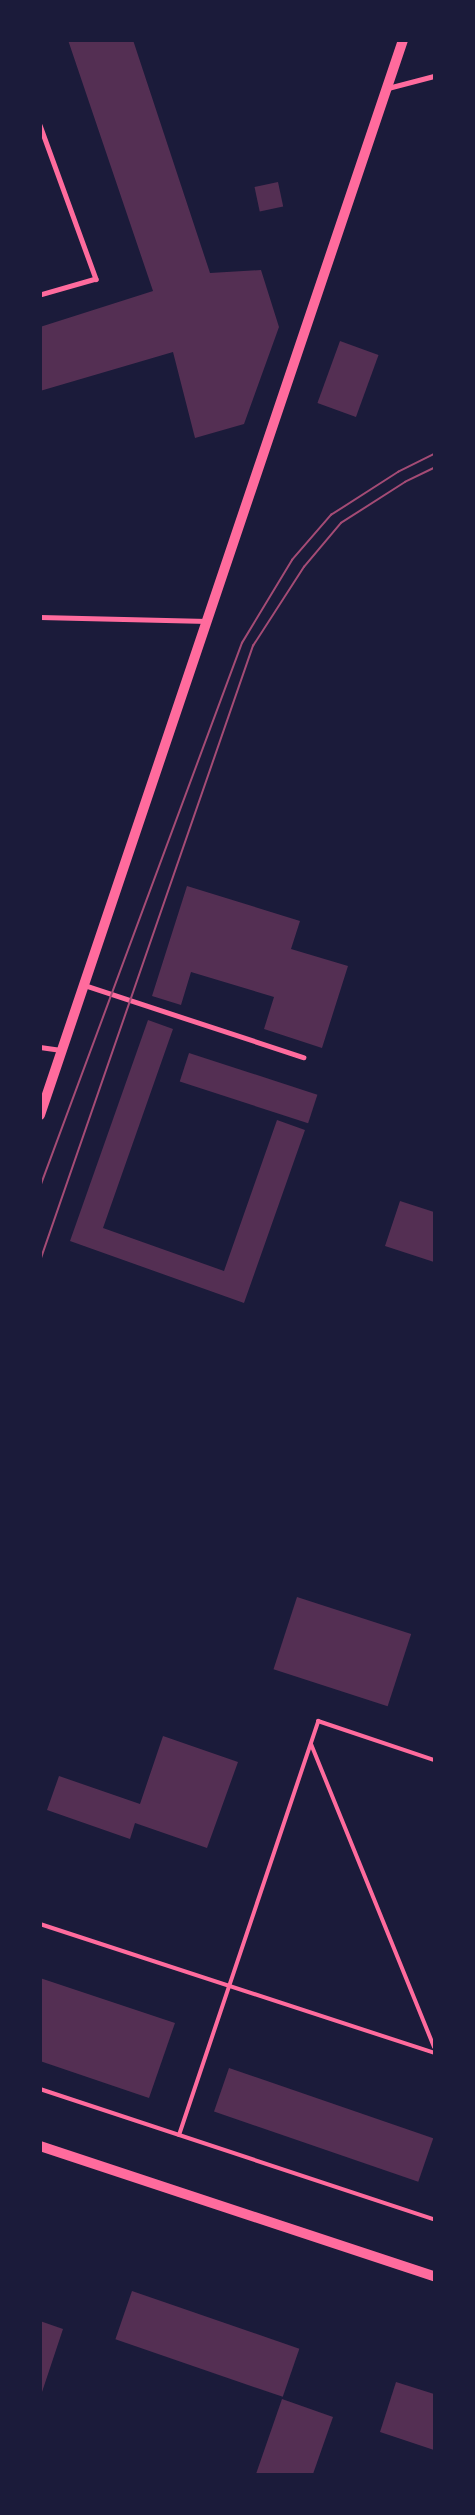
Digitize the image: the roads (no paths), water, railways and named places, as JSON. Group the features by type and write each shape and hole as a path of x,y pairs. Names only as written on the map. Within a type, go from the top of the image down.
{"street":[{"path":"40,1115 403,40"},
{"path":"40,2146 435,2276"}],"lane":[{"path":"387,88 435,76"},
{"path":"40,125 96,279 40,296"},
{"path":"40,617 207,621"},
{"path":"84,985 303,1057"},
{"path":"40,1047 62,1051"}],"tram line":[{"path":"40,1187 242,643 292,560 331,515 398,472 434,454"},
{"path":"40,1261 253,646 304,567 341,523 405,482 434,468"}]}
